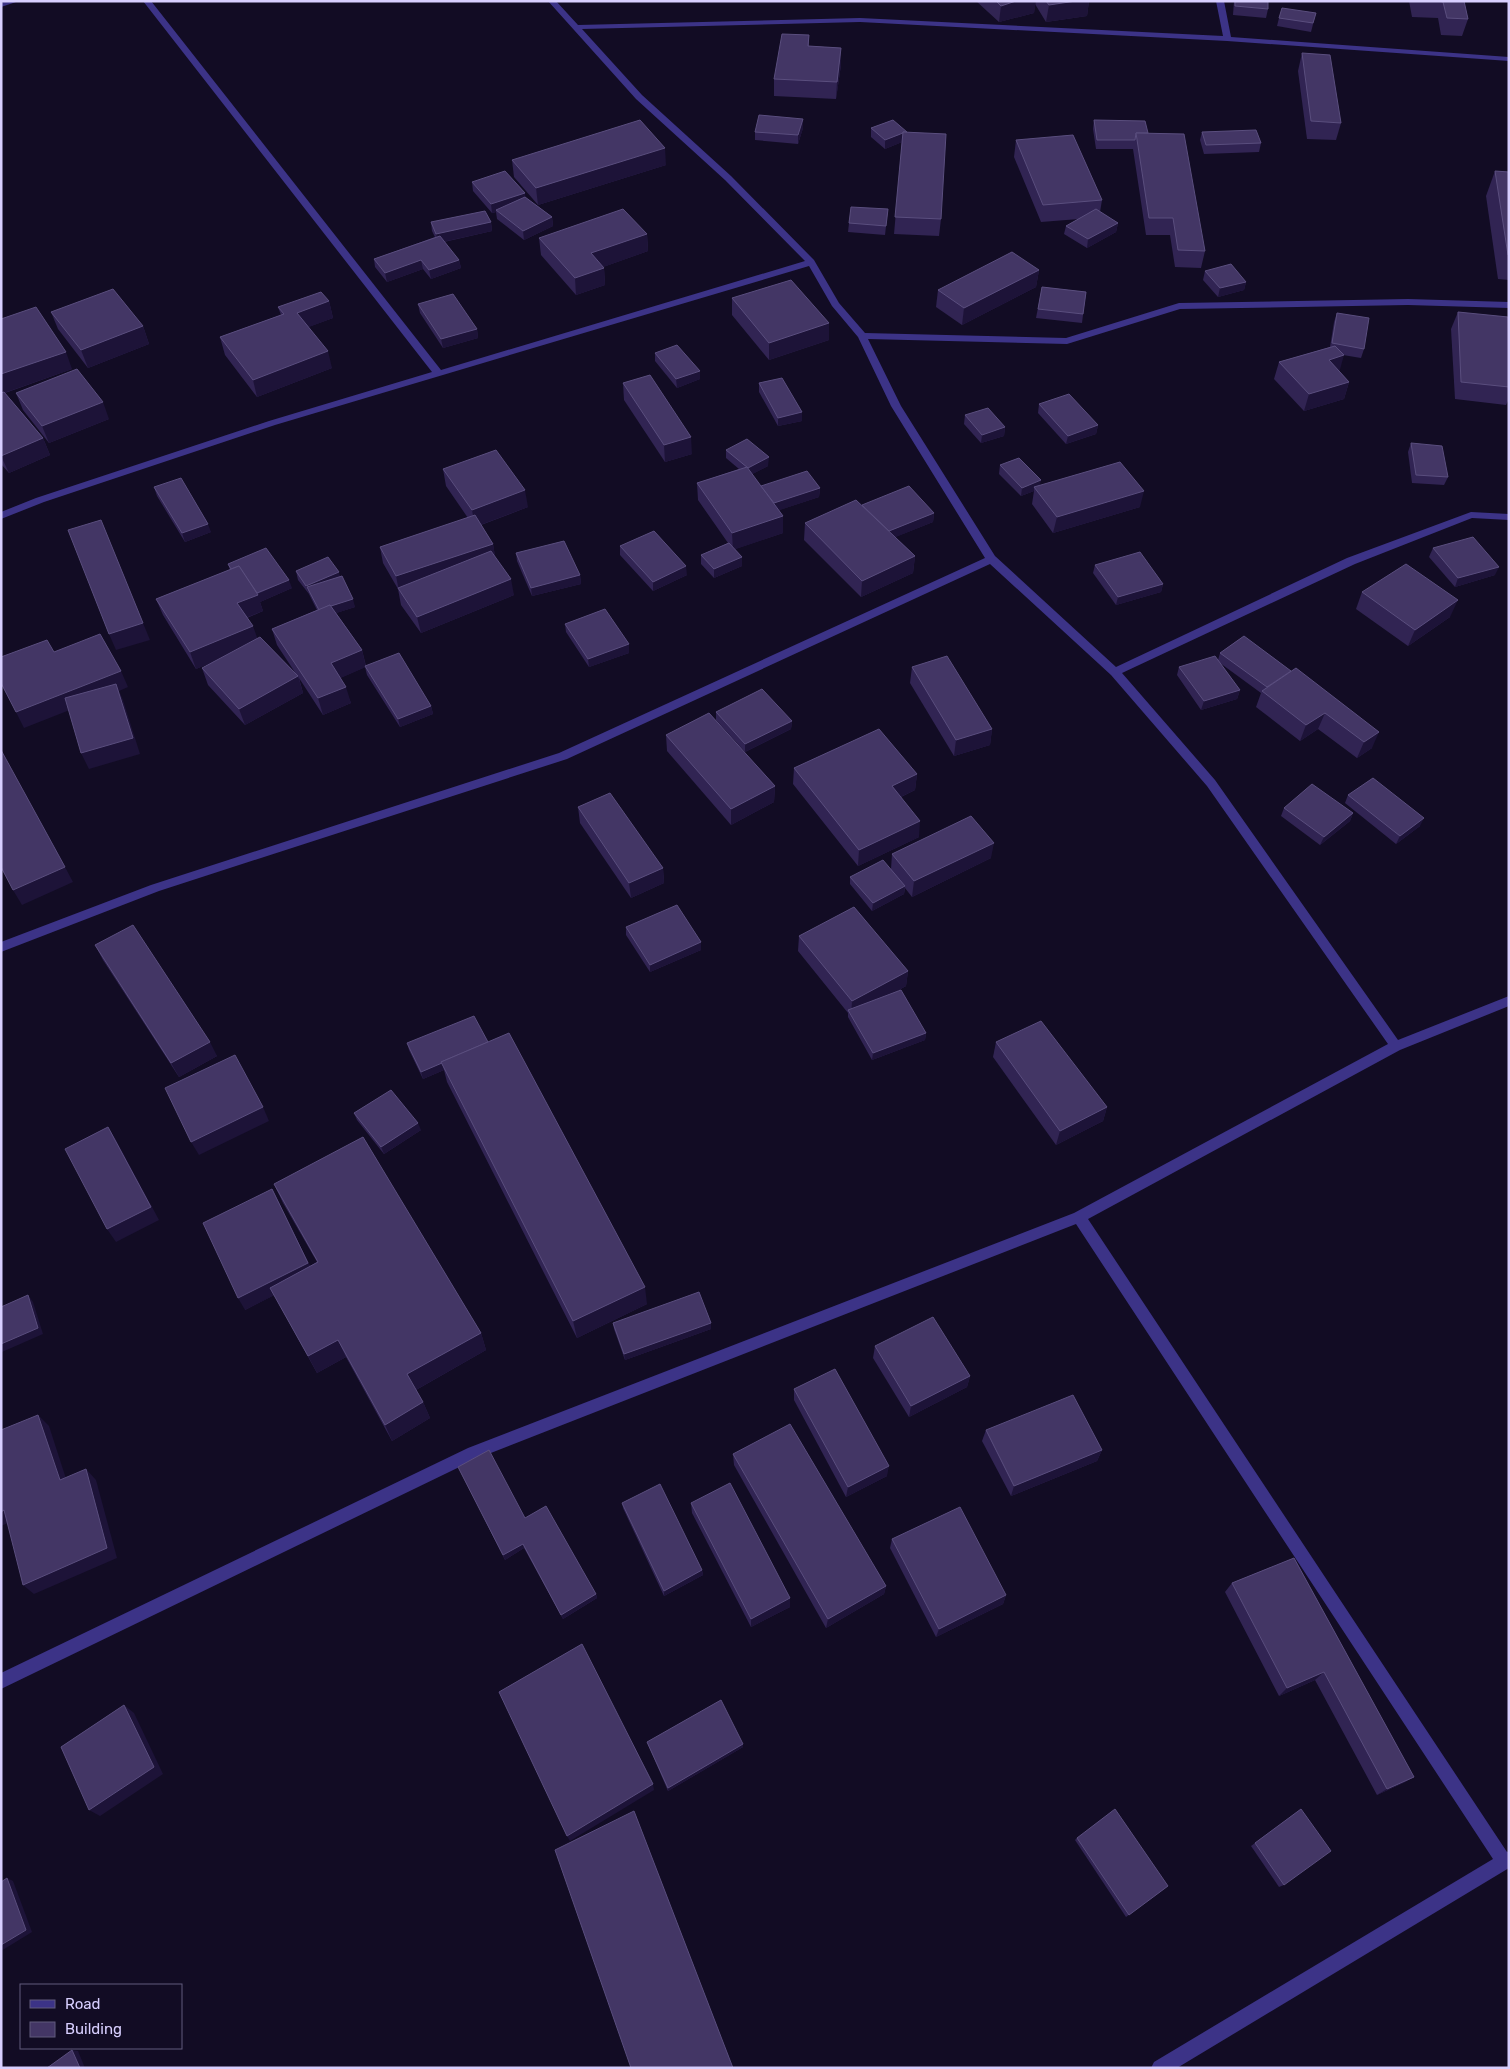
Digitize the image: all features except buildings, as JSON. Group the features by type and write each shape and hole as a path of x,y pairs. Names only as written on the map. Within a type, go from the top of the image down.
{"street":[{"path":"1,5 15,1"},
{"path":"147,1 438,374"},
{"path":"552,1 577,27 601,58 639,97 728,178 811,262 835,304 862,336 896,406 991,560 1115,672 1211,783 1396,1046"},
{"path":"1220,1 1227,39"},
{"path":"577,27 860,20 1227,39 1509,59"},
{"path":"1,516 40,500 272,423 811,262"},
{"path":"862,336 1067,341 1180,306 1408,302 1509,305"},
{"path":"1115,672 1351,561 1471,515 1509,517"},
{"path":"1,947 156,888 563,756 991,560"},
{"path":"1,1681 473,1453 1079,1217 1396,1046 1509,1001"},
{"path":"1079,1217 1264,1500 1506,1860 1160,2068"}]}
